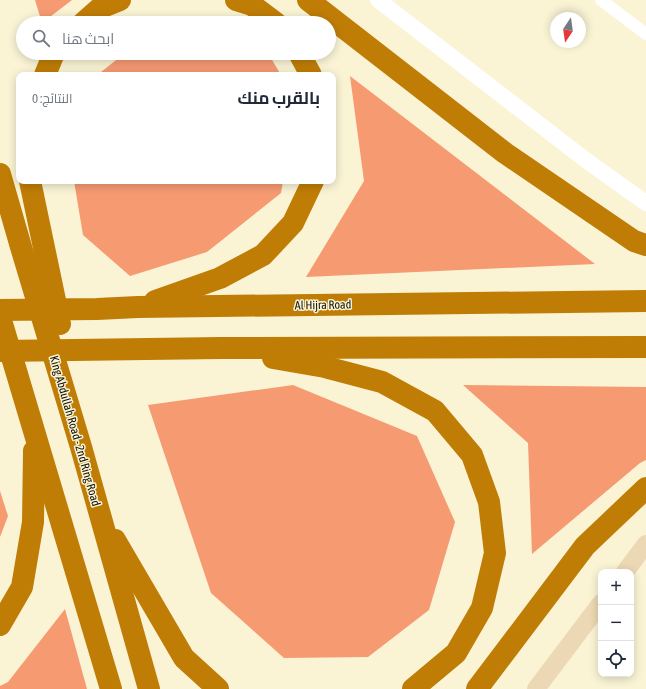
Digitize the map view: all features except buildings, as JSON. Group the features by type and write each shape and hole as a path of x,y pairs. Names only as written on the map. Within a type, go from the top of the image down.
{"highway":[{"path":"90,16 100,8 120,0"},
{"path":"236,0 252,5 267,16"},
{"path":"310,3 327,16"},
{"path":"336,23 505,153 634,241 646,245"},
{"path":"46,72 51,60"},
{"path":"303,60 310,72"},
{"name":"King Abdullah Road - 2nd Ring Road","path":"0,174 89,476 149,689"},
{"path":"30,184 76,402 89,476 116,541 184,658 218,689"},
{"path":"138,307 220,278 263,255 293,223 312,184"},
{"name":"Al Hijra Road","path":"0,310 138,307 646,302"},
{"path":"0,317 111,689"},
{"path":"0,351 221,348 646,347"},
{"path":"221,348 325,367 382,382 435,411 472,455 489,502 495,553 482,608 456,653 413,689"},
{"path":"0,625 22,587 33,522 35,432"},
{"path":"477,689 585,546 646,488"}],"main road":[{"path":"627,569 646,544"},
{"path":"536,689 599,605"}],"street":[{"path":"378,0 587,161 646,203"},
{"path":"601,0 646,34"}],"shaded area":[{"path":"35,0 72,0 51,16 40,16"},
{"path":"116,60 272,60 279,72 101,72"},
{"path":"350,76 595,264 306,277 364,181"},
{"path":"74,184 282,184 281,193 207,252 130,276 83,235"},
{"path":"293,385 417,436 455,522 429,610 368,657 284,658 211,593 148,405"},
{"path":"463,385 646,387 646,460 640,463 532,554 528,443"},
{"path":"0,491 8,516 0,537"},
{"path":"65,609 87,689 0,689 0,686 8,682"}]}
